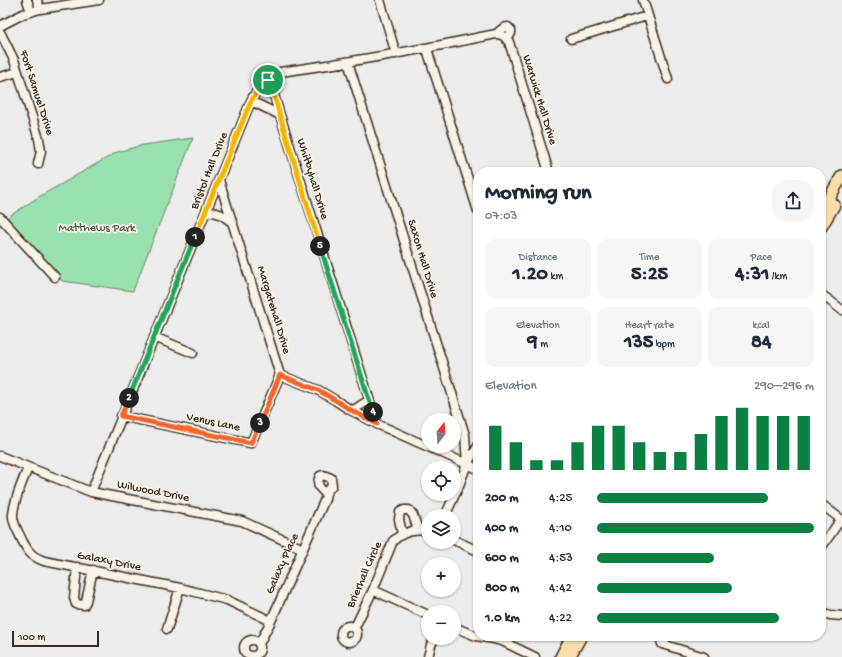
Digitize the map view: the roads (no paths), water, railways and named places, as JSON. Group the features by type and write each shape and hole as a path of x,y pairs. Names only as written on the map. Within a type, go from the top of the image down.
{"highway":[{"path":"826,203 842,176"},
{"path":"826,218 842,191"},
{"path":"561,657 569,641"},
{"path":"569,657 578,641"}],"street":[{"path":"27,0 31,12"},
{"path":"37,0 40,9"},
{"path":"0,26 40,9 99,0"},
{"path":"380,0 396,54"},
{"path":"643,0 668,79"},
{"path":"571,39 648,16"},
{"name":"Fort Samuel Drive","path":"0,32 14,60 41,146 41,156 38,164"},
{"name":"Bristol Hall Drive","path":"91,492 121,416 220,180 251,101 259,88 280,72 503,37"},
{"name":"Warwick Hall Drive","path":"503,37 547,167"},
{"path":"427,49 473,195"},
{"name":"Saxon Hall Drive","path":"348,62 465,435 467,464"},
{"path":"0,78 18,72"},
{"name":"Whitbyhall Drive","path":"268,80 271,85 377,424"},
{"path":"251,101 280,116"},
{"name":"Margatehall Drive","path":"220,180 280,375"},
{"path":"206,212 212,211 220,214 233,224"},
{"path":"0,217 55,276"},
{"path":"826,298 842,310"},
{"path":"154,337 193,353"},
{"path":"280,375 318,390 352,411 377,424 473,467"},
{"name":"Venus Lane","path":"121,416 251,443 280,375"},
{"path":"352,411 369,400"},
{"path":"448,509 467,464 473,454"},
{"name":"Wilwood Drive","path":"0,456 91,492 242,521 303,549"},
{"name":"Galaxy Drive","path":"28,468 12,517 15,526 28,550 34,557 44,561 180,588 227,600 271,621"},
{"name":"Galaxy Place","path":"259,644 271,621 303,549 325,499 326,493"},
{"path":"826,508 841,520 826,541"},
{"path":"409,510 413,515 418,530 402,534 399,519 400,512 409,510"},
{"name":"Brierhall Circle","path":"354,629 373,590 393,541 402,534"},
{"path":"461,543 473,549"},
{"path":"77,568 74,598 76,604 80,605 84,605 86,601 93,570"},
{"path":"167,629 180,588"},
{"path":"373,590 421,612"},
{"path":"826,614 842,616"},
{"path":"461,630 473,635"},
{"path":"501,641 535,657"},
{"path":"661,641 662,644 704,657"},
{"path":"428,657 431,645"}],"park label":[{"name":"Matthews Park","path":"97,229"}]}
